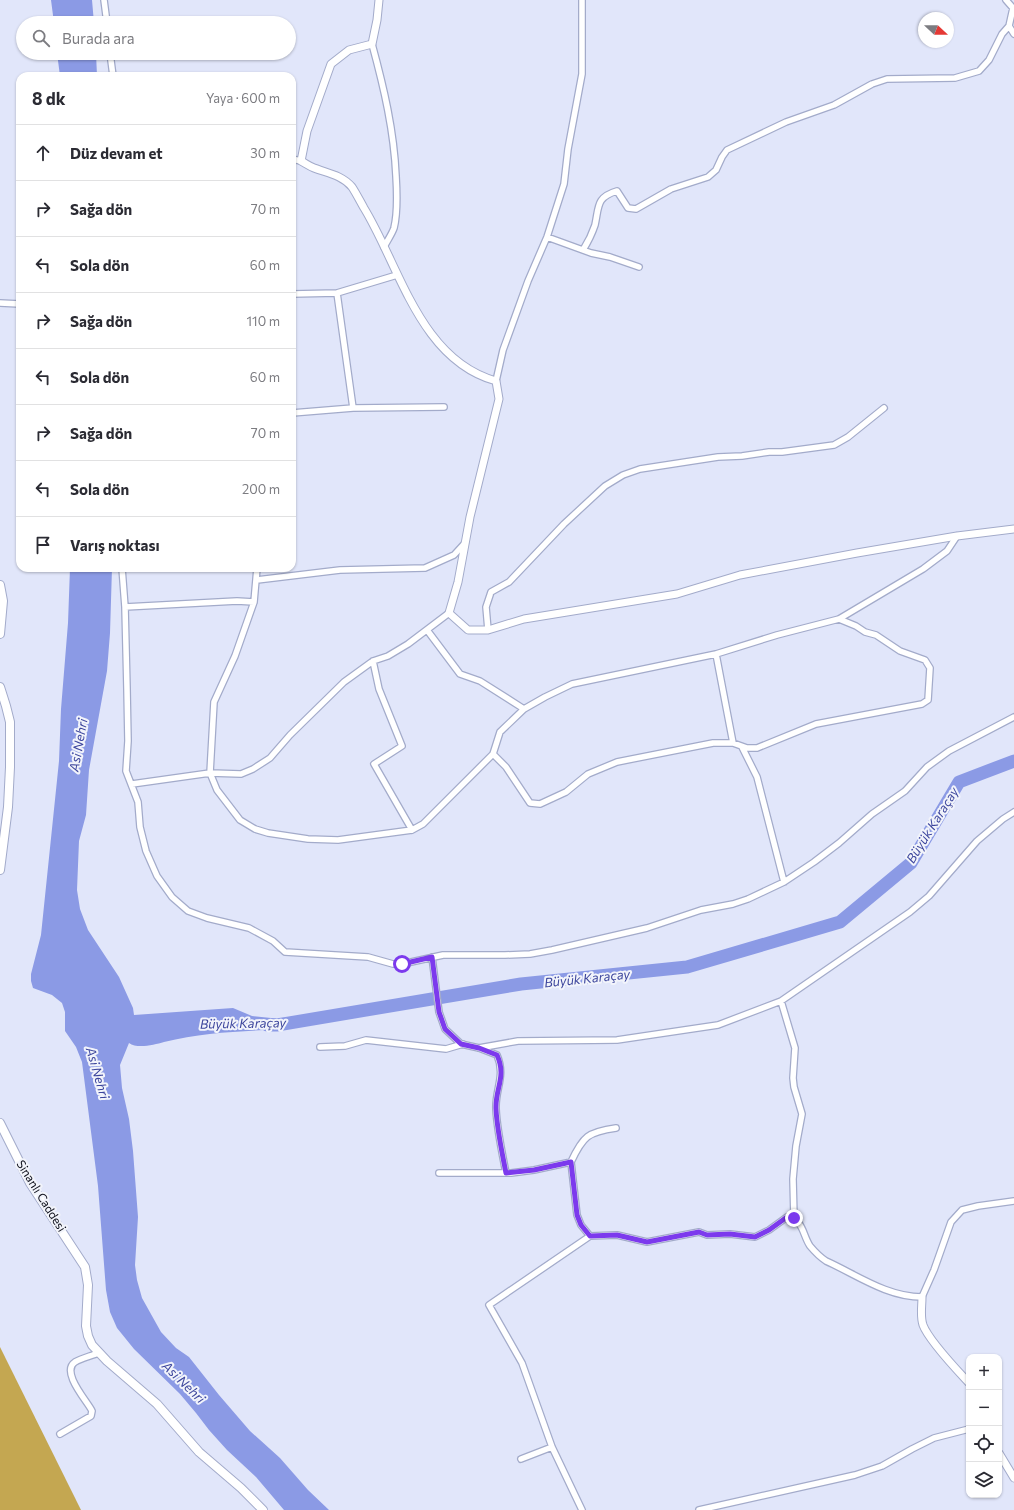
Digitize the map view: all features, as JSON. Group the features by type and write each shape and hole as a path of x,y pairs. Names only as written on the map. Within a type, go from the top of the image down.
{"main road":[{"path":"0,585 3,601 0,634"},
{"path":"0,687 10,722 8,794 0,870"},
{"name":"Sinanlı Caddesi","path":"0,1123 30,1183 85,1266 88,1285 86,1326 88,1336 98,1353 157,1404 176,1424 192,1445 242,1488 263,1510"}],"street":[{"path":"104,0 106,16"},
{"path":"379,0 372,44 387,101 393,134 397,190 394,228 384,247"},
{"path":"132,784 210,772 242,774 253,769 270,758 290,734 344,682 373,661 388,656 427,630 449,612 458,582 465,543 499,399 496,381 503,350 528,281 547,237 564,184 568,149 582,74 582,0"},
{"path":"583,250 590,238 595,224 598,205 607,194 616,191 628,208 636,209 671,189 708,177 716,170 727,150 786,122 834,105 872,84 887,79 955,78 979,71 989,60 1002,34 1009,26 1013,8 1006,0"},
{"path":"1009,26 1014,34"},
{"path":"301,161 307,131 331,64 350,50 372,44"},
{"path":"111,60 112,72"},
{"path":"296,160 314,168 336,175 352,187 373,223 397,275 419,315 440,346 464,366 483,378 496,381"},
{"path":"547,237 591,253 624,260 639,267"},
{"path":"296,294 337,293 397,275"},
{"path":"337,293 353,408"},
{"path":"0,303 16,304"},
{"path":"296,413 353,408 444,407"},
{"path":"488,630 486,607 491,592 509,582 564,524 605,486 623,475 640,469 718,457 782,452 834,445 848,437 884,408"},
{"path":"449,612 468,630 488,630 524,619 677,594 740,575 957,536 1014,529"},
{"path":"257,572 254,602 235,656 214,702 210,772 217,790 240,820 255,830 308,839 338,840 412,830 423,824 492,754 500,732 524,709 545,696 572,684 716,654 777,635 839,619 923,569 947,551 957,536"},
{"path":"257,580 340,570 425,568 454,555 465,543"},
{"path":"122,572 126,607 128,741 126,771 138,802 140,827 146,851 157,876 172,897 188,910 207,918 249,928 273,941 285,952 368,957 392,964 402,964 443,955 530,954 647,928 701,910 733,904 765,892 784,882 814,862 839,843 872,814 905,791 927,767 948,751 1014,717"},
{"path":"126,607 237,601 254,602"},
{"path":"492,754 506,767 530,803 540,804 566,792 588,774 617,762 713,743 733,743 742,747 757,748 816,724 922,704 928,700 930,668 926,660 900,651 876,635 865,632 856,626 839,619"},
{"path":"427,630 460,674 480,681 524,709"},
{"path":"716,654 733,743"},
{"path":"373,661 378,689 402,746 374,764 412,830"},
{"path":"742,747 757,777 784,882"},
{"path":"479,1048 518,1041 617,1040 718,1025 781,1001 910,912 929,896 977,841 1003,819 1014,812"},
{"path":"432,957 439,1012 445,1029 463,1044 497,1055 501,1064 502,1078 496,1097 496,1111 506,1173"},
{"path":"781,1001 795,1048 793,1078 794,1087 802,1114 796,1146 793,1179 794,1218 802,1228 809,1244 817,1255 826,1261 891,1293 910,1297 922,1297"},
{"path":"320,1047 345,1046 366,1040 446,1049 463,1044"},
{"path":"590,1236 581,1225 577,1215 571,1162 578,1147 588,1136 599,1131 616,1128"},
{"path":"439,1173 506,1173 534,1170 571,1162"},
{"path":"966,1380 941,1351 924,1327 921,1318 922,1297 952,1222 962,1210 978,1206 1014,1201"},
{"path":"582,1510 552,1447 522,1363 489,1305 590,1236 617,1235 647,1242 699,1232 707,1235 730,1234 755,1237 769,1230 787,1217 794,1218"},
{"path":"60,1434 91,1416 92,1411 89,1403 80,1393 72,1379 71,1367 73,1363 98,1353"},
{"path":"699,1510 855,1475 882,1466 934,1438 966,1430"},
{"path":"520,1459 552,1447"},
{"path":"1002,1458 1014,1478"}],"shaded area":[{"path":"0,1347 81,1510 0,1510"}],"water":[{"path":"51,0 92,0 93,16 53,16"},
{"path":"58,60 96,60 97,72 59,72"},
{"name":"Asi Nehri","path":"70,572 112,572 107,671 89,770 86,815 79,841 77,890 80,909 88,930 119,977 133,1008 134,1015 233,1008 252,1016 281,1019 285,1029 209,1034 146,1046 136,1046 129,1043 120,1065 122,1088 129,1119 133,1151 138,1217 135,1265 142,1298 161,1332 176,1348 189,1357 250,1431 280,1458 308,1490 329,1510 284,1510 256,1477 227,1450 209,1430 180,1394 134,1349 117,1328 110,1312 106,1290 98,1186 82,1062 76,1047 65,1031 65,1012 62,1003 52,995 33,988 31,981 31,974 41,935 59,761 61,709 68,623"}],"waterway":[{"name":"Büyük Karaçay","path":"267,1025 277,1025 521,984 687,967 840,922 911,863 959,782 1014,761"}],"route":[{"path":"402,964 432,957 439,1012 445,1029 461,1044 479,1048 497,1055 501,1064 502,1078 496,1097 496,1111 506,1173 534,1170 571,1162 577,1215 581,1225 590,1236 617,1235 647,1242 699,1232 707,1235 742,1234 755,1237 769,1230 787,1217 794,1218"}]}
